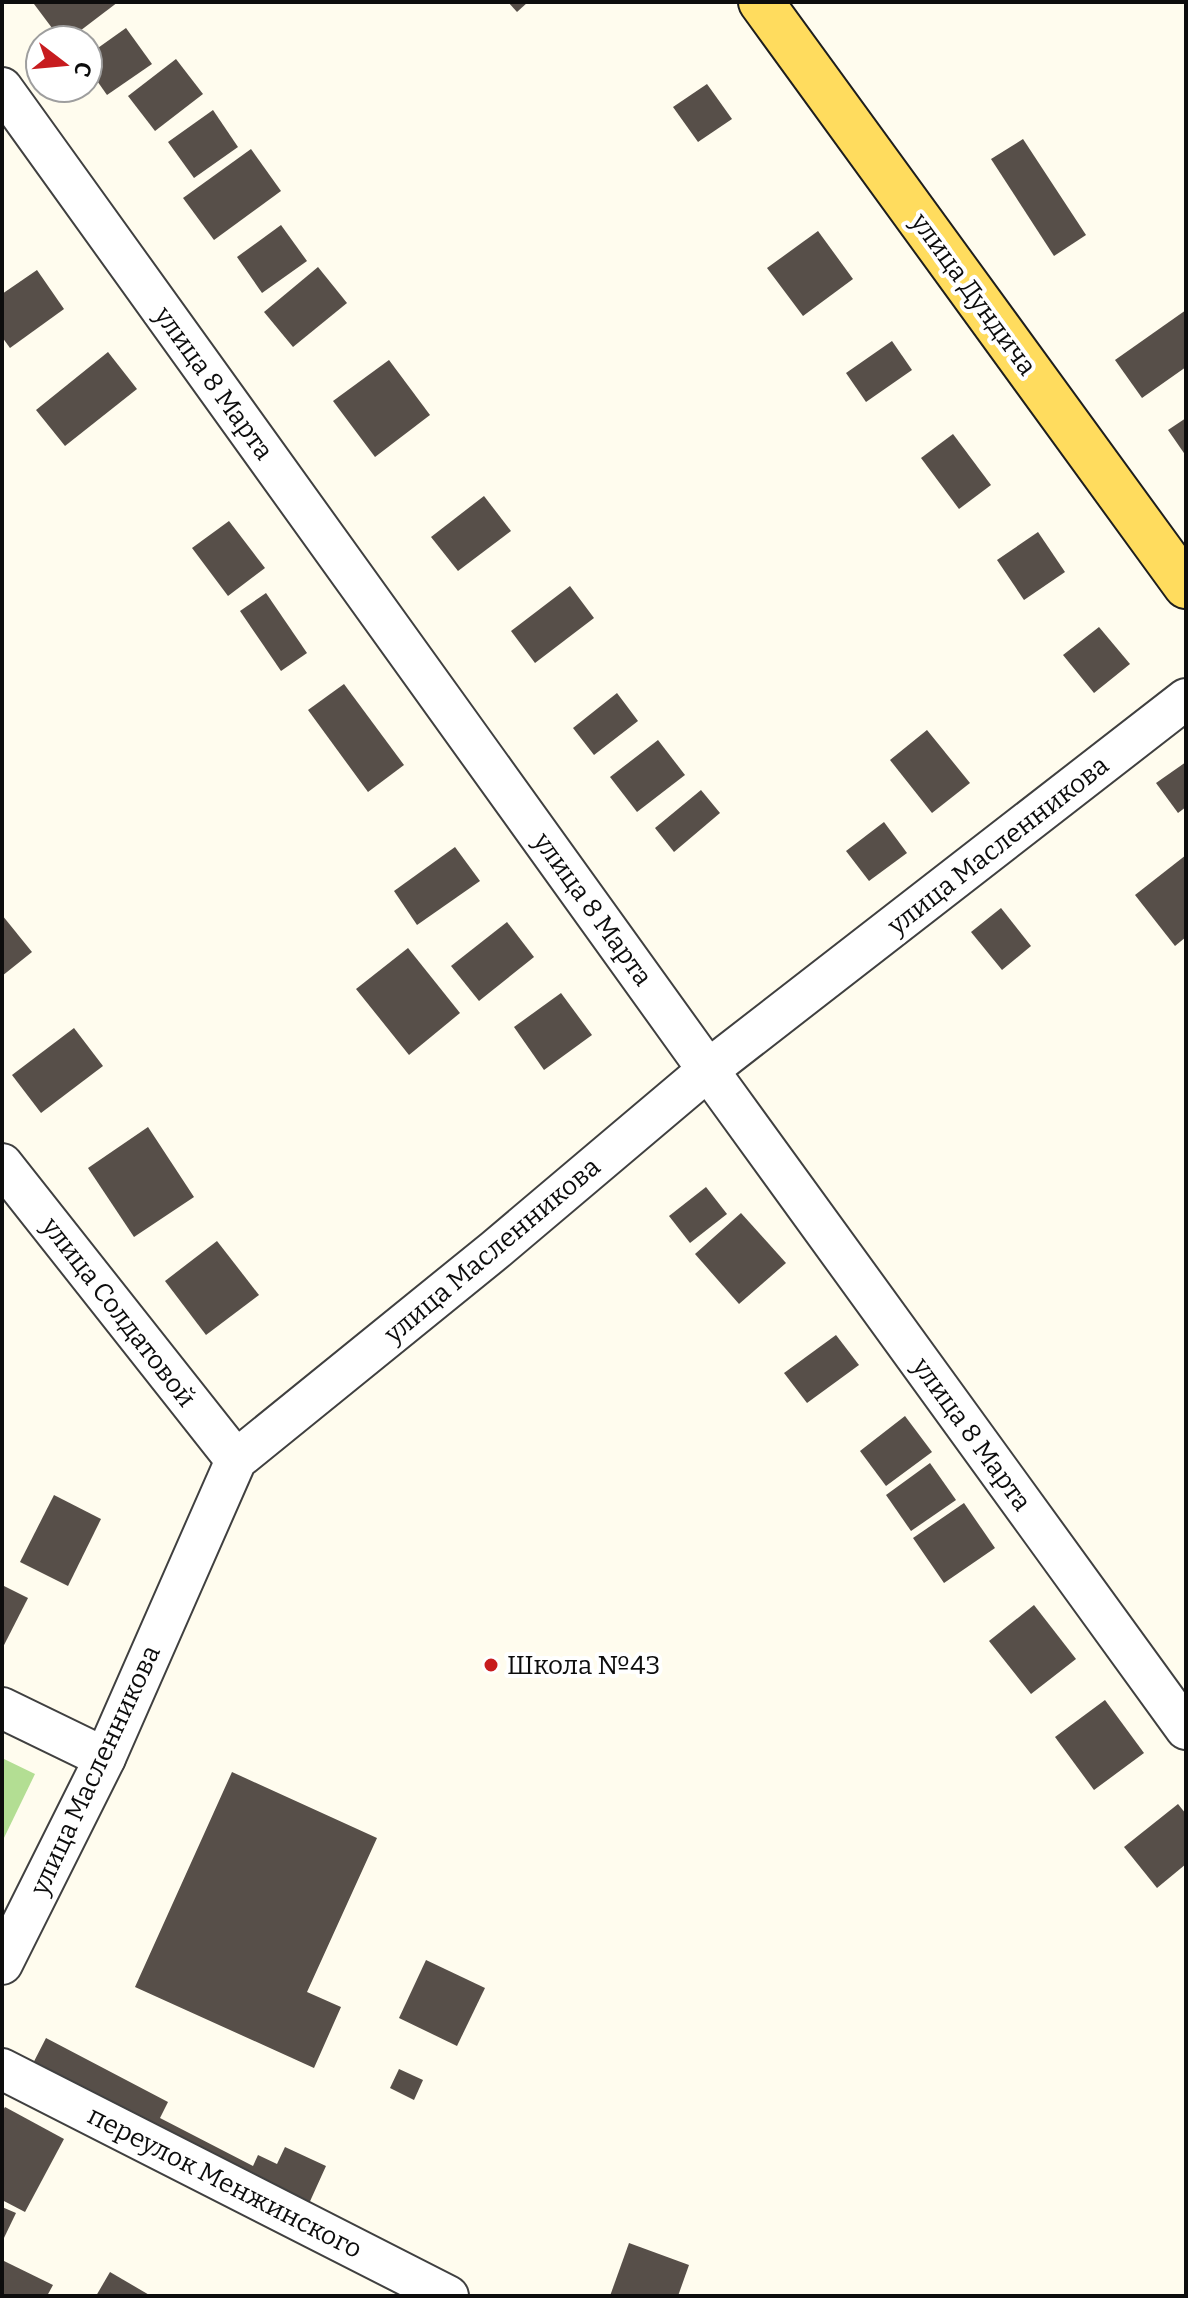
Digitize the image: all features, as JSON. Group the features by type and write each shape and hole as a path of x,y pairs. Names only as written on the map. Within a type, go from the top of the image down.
{"main road":[{"name":"улица Дундича","path":"761,2 1186,586"}],"street":[{"name":"улица 8 Марта","path":"2,88 1186,1729"},
{"name":"улица Масленникова","path":"2,1964 105,1758 236,1460 495,1250 708,1070 1186,699"},
{"name":"улица Солдатовой","path":"2,1164 236,1460"},
{"path":"2,1708 105,1758"},
{"name":"переулок Менжинского","path":"2,2069 448,2296"}],"green space":[{"path":"2,1758 35,1774 2,1842"}],"building":[{"path":"118,2 89,24 49,24 34,4"},
{"path":"508,2 528,2 517,12"},
{"path":"126,28 152,64 107,95 104,91 104,44"},
{"path":"176,59 203,94 155,131 128,96"},
{"path":"707,84 732,119 698,142 673,107"},
{"path":"213,110 238,147 194,178 168,142"},
{"path":"1023,139 1086,235 1054,256 991,159"},
{"path":"251,149 281,191 214,240 183,198"},
{"path":"281,225 307,261 262,293 237,257"},
{"path":"818,231 853,279 803,316 767,268"},
{"path":"318,267 347,303 293,347 264,312"},
{"path":"37,270 64,309 10,348 2,337 2,294"},
{"path":"1186,310 1186,367 1142,398 1115,360"},
{"path":"892,341 912,370 866,402 846,373"},
{"path":"108,352 137,389 65,446 36,410"},
{"path":"389,360 430,415 375,457 333,401"},
{"path":"1186,418 1186,456 1168,430"},
{"path":"953,434 991,485 959,509 921,458"},
{"path":"484,496 511,531 458,571 431,537"},
{"path":"229,521 265,568 228,596 192,548"},
{"path":"1038,532 1065,572 1024,600 997,560"},
{"path":"570,586 594,618 535,663 511,631"},
{"path":"266,593 307,653 281,671 240,611"},
{"path":"1099,627 1130,664 1094,693 1063,655"},
{"path":"344,684 404,765 368,792 308,710"},
{"path":"617,693 638,721 594,755 573,728"},
{"path":"927,730 970,783 932,813 890,760"},
{"path":"658,740 685,775 637,812 610,777"},
{"path":"1186,762 1186,807 1178,813 1156,783"},
{"path":"701,790 720,813 674,852 655,828"},
{"path":"884,822 907,853 869,881 846,851"},
{"path":"455,847 480,881 417,925 394,891"},
{"path":"1186,855 1186,937 1175,946 1135,895"},
{"path":"1001,908 1031,946 1002,970 971,932"},
{"path":"2,915 32,952 2,976"},
{"path":"507,922 534,957 479,1001 451,966"},
{"path":"408,948 460,1013 409,1055 356,989"},
{"path":"561,993 592,1035 544,1070 514,1027"},
{"path":"74,1028 103,1066 41,1113 12,1075"},
{"path":"148,1127 194,1197 134,1237 88,1168"},
{"path":"706,1187 727,1214 690,1243 669,1216"},
{"path":"741,1213 786,1263 739,1304 695,1254"},
{"path":"217,1241 259,1295 206,1335 165,1281"},
{"path":"836,1335 859,1365 807,1403 784,1373"},
{"path":"905,1416 932,1452 886,1486 860,1451"},
{"path":"930,1463 956,1500 911,1531 886,1495"},
{"path":"54,1495 101,1519 68,1586 20,1562"},
{"path":"964,1503 995,1548 944,1583 913,1538"},
{"path":"2,1585 28,1598 2,1649"},
{"path":"1034,1605 1076,1659 1031,1694 989,1641"},
{"path":"1105,1700 1144,1753 1094,1790 1055,1737"},
{"path":"232,1772 377,1838 307,1992 341,2007 314,2068 135,1987"},
{"path":"1178,1804 1186,1814 1186,1864 1157,1888 1124,1847"},
{"path":"426,1960 485,1988 457,2046 399,2018"},
{"path":"46,2038 168,2102 160,2118 253,2166 258,2155 277,2164 285,2147 326,2166 302,2219 25,2079"},
{"path":"399,2069 423,2080 414,2100 390,2088"},
{"path":"5,2107 64,2139 25,2212 2,2200 2,2112"},
{"path":"2,2207 16,2213 2,2242"},
{"path":"629,2243 689,2265 678,2296 610,2296"},
{"path":"4,2261 53,2285 47,2296 2,2296"},
{"path":"110,2272 151,2296 96,2296"}],"place":[{"name":"Школа №43","path":"491,1665"}]}
